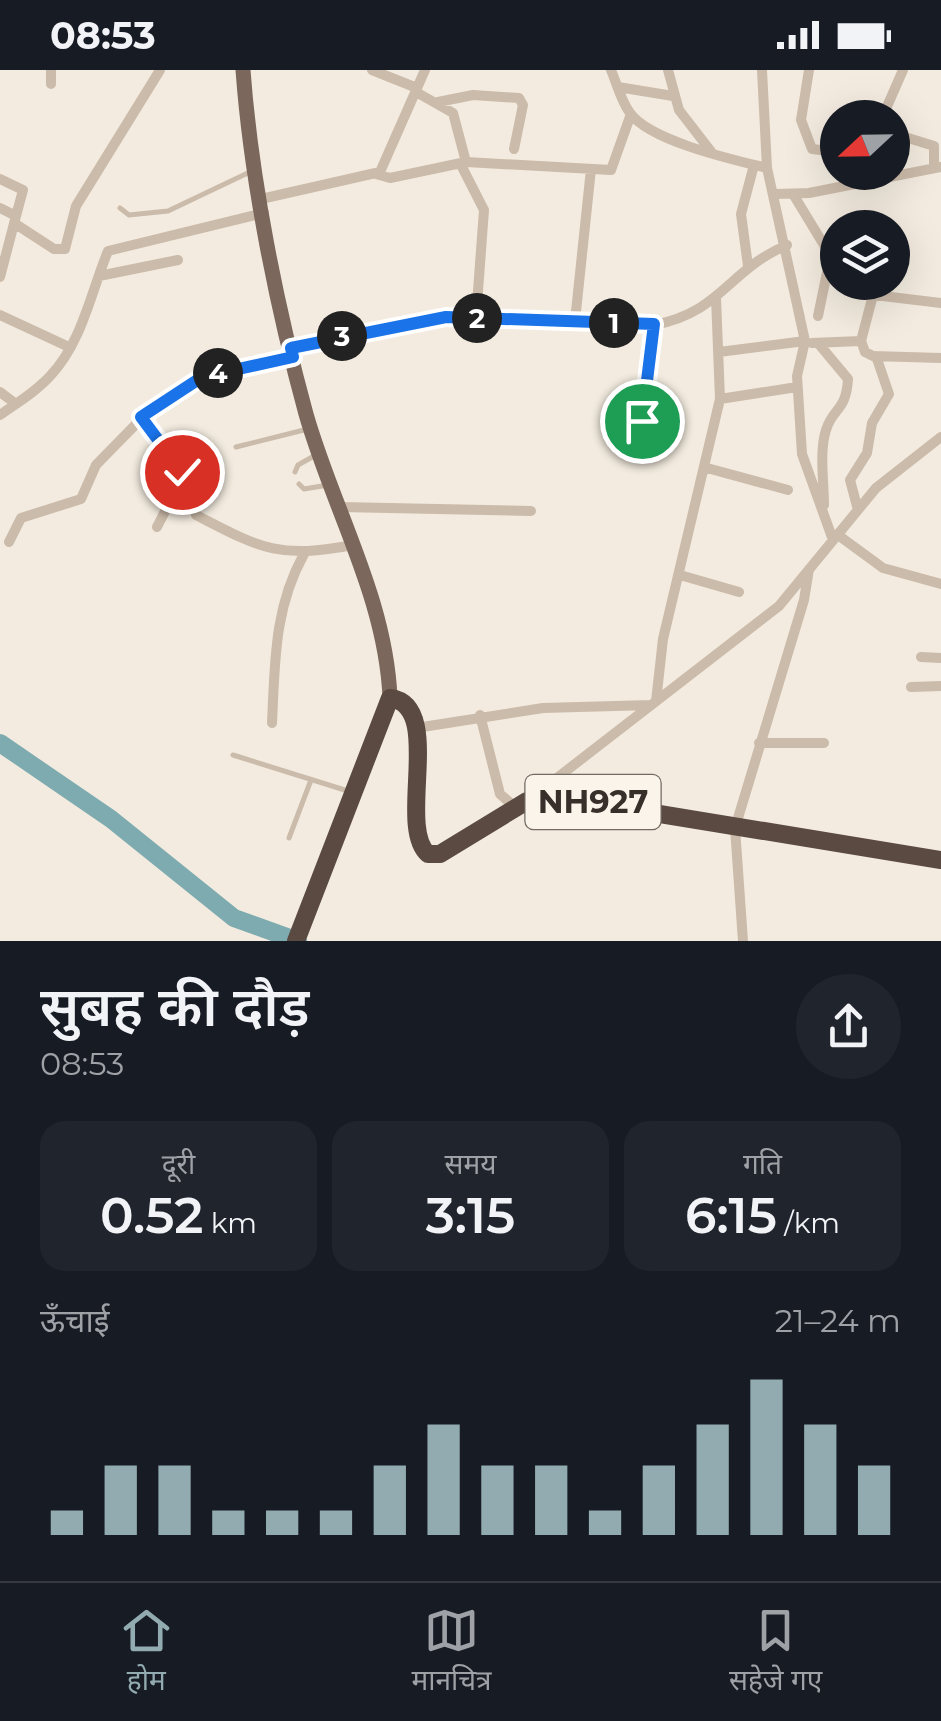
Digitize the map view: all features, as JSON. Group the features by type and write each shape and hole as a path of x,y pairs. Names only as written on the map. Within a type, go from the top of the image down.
{"highway":[{"path":"296,941 390,698 408,707 416,728"},
{"name":"NH927","path":"416,728 418,836 423,850 440,854 522,804 562,796 941,860"}],"main road":[{"path":"243,70 254,170 292,352 311,428 380,621 389,660 390,698"}],"street":[{"path":"50,70 51,84"},
{"path":"0,208 54,249 65,249 76,206 160,70"},
{"path":"372,70 438,102 458,121 463,162 484,210 476,318"},
{"path":"376,174 425,70"},
{"path":"611,70 631,114 641,124 714,155 768,168"},
{"path":"668,70 673,96 714,155"},
{"path":"763,70 768,168 787,245 804,342 798,387 802,454 824,516 836,537 884,568 941,584"},
{"path":"809,70 802,129 812,148 820,149"},
{"path":"890,100 903,70"},
{"path":"618,87 673,96"},
{"path":"438,102 473,95 519,98 523,105 514,148"},
{"path":"0,415 54,372 69,347 111,249 376,174 390,178 463,162 614,169 631,114"},
{"path":"910,139 934,146 938,168 910,171"},
{"path":"748,266 740,222 754,165"},
{"path":"575,321 592,169"},
{"path":"0,179 23,190 0,278"},
{"path":"776,194 820,187"},
{"path":"793,194 820,241"},
{"path":"9,542 21,518 82,499 96,465 143,413 202,377 413,322 476,318 654,324 689,317 716,298 748,266 787,245"},
{"path":"99,276 178,260"},
{"path":"654,703 662,638 720,399 716,298"},
{"path":"910,299 941,303"},
{"path":"818,316 821,300"},
{"path":"872,300 861,341 865,352 876,356 941,358"},
{"path":"0,315 69,347"},
{"path":"642,421 654,324"},
{"path":"719,352 804,342 861,341"},
{"path":"818,343 848,379 845,404 827,425 824,438 824,516"},
{"path":"858,510 850,480 867,453 872,423 889,394 876,356"},
{"path":"720,399 798,387"},
{"path":"0,392 16,404"},
{"path":"141,419 183,476 158,527"},
{"path":"480,716 500,794 522,804 779,606 876,488 941,438"},
{"path":"706,468 788,490"},
{"path":"340,507 531,510"},
{"path":"196,515 268,550 304,554 353,545"},
{"path":"272,722 279,614 287,584 304,554"},
{"path":"743,941 736,828 810,569"},
{"path":"680,575 739,592"},
{"path":"921,657 941,658"},
{"path":"911,687 941,686"},
{"path":"416,728 480,716 585,705 654,703"},
{"path":"760,742 824,743"}],"lane":[{"path":"120,208 130,215 144,216 168,211 254,170"},
{"path":"236,448 311,428"},
{"path":"295,472 298,465 320,453"},
{"path":"299,484 304,489 331,484"},
{"path":"233,755 356,794"},
{"path":"290,838 311,780"}],"waterway":[{"path":"0,743 111,819 234,918 298,941"}],"route":[{"path":"182,472 141,417 194,381 293,357 291,348 365,330 446,317 654,324 642,421"}]}
